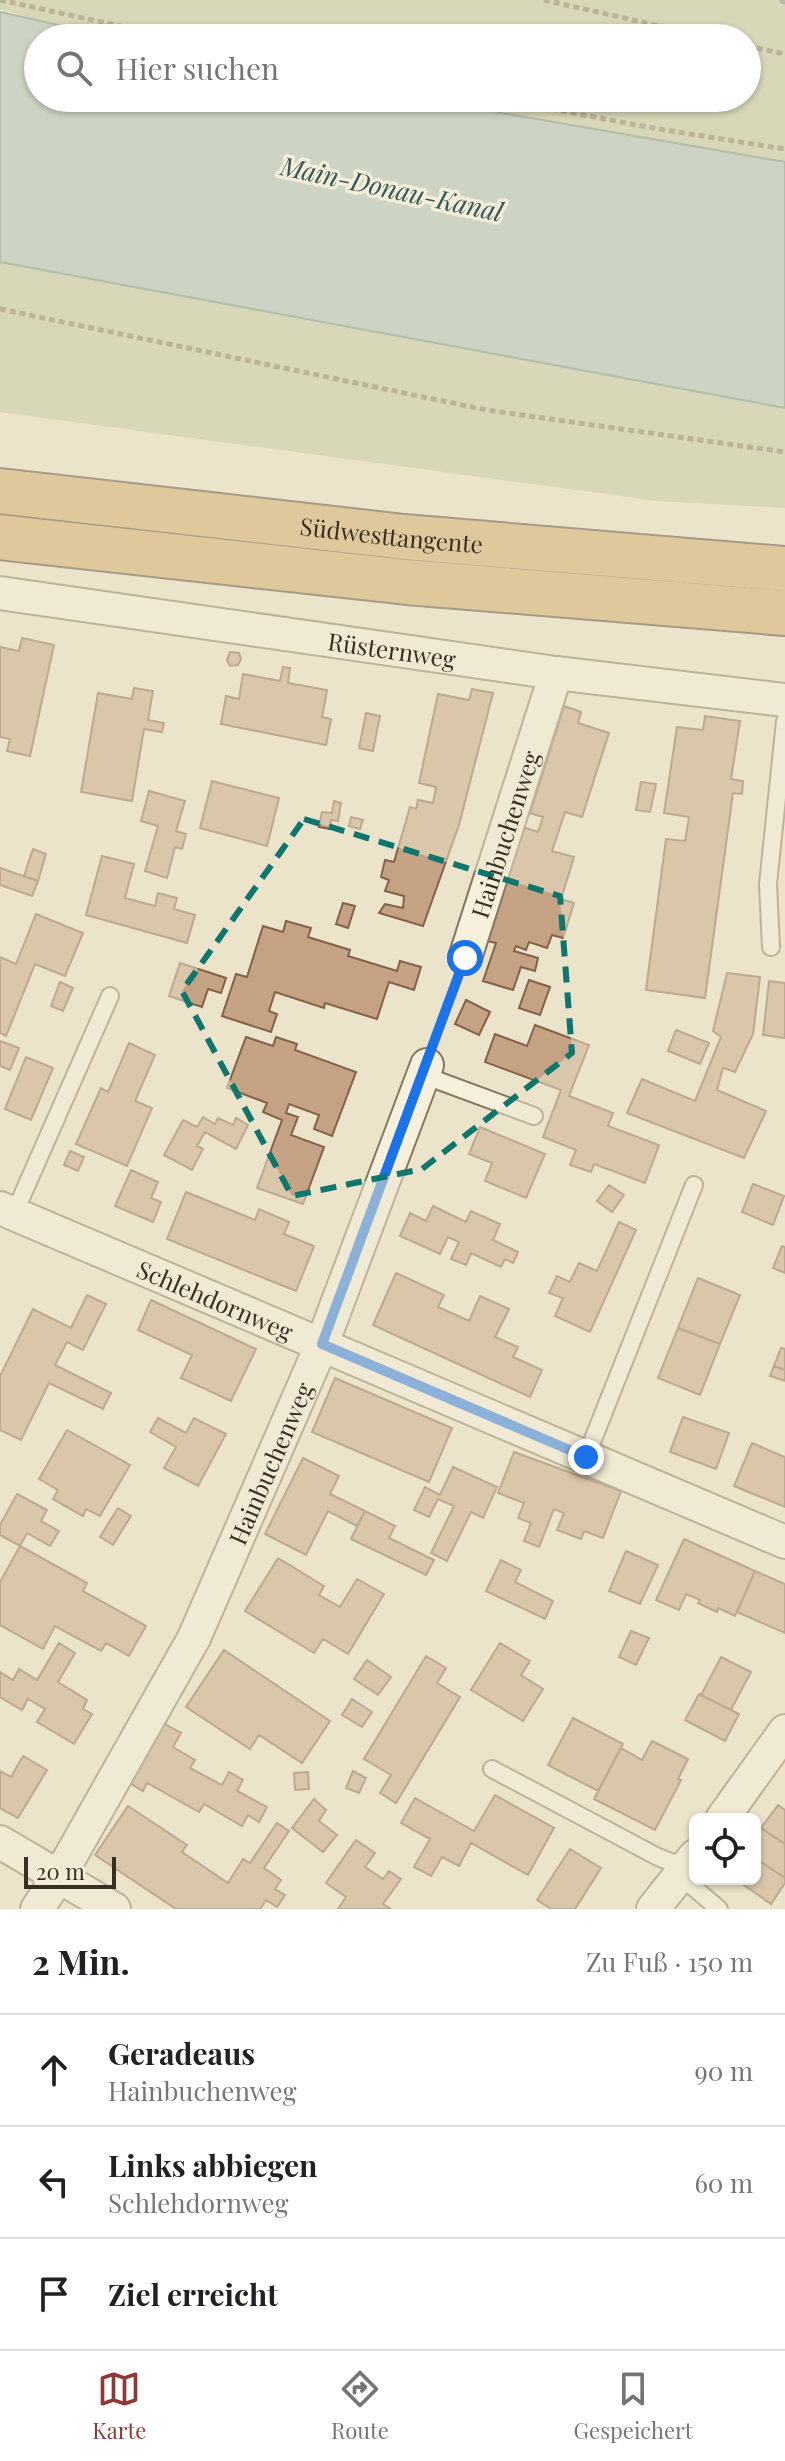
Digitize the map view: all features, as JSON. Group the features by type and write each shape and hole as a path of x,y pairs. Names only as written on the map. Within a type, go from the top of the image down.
{"highway":[{"name":"Südwesttangente","path":"0,491 404,537 785,569"},
{"name":"Südwesttangente","path":"0,537 407,582 785,613"}],"street":[{"name":"Rüsternweg","path":"0,593 556,673 785,700"},
{"name":"Hainbuchenweg","path":"465,958 556,673"},
{"name":"Hainbuchenweg","path":"37,1909 60,1875 194,1638 322,1344 425,1070"},
{"name":"Schlehdornweg","path":"7,1211 785,1542"},
{"path":"726,1813 785,1731"},
{"path":"0,1842 114,1909"},
{"path":"653,1909 687,1867"}],"lane":[{"path":"771,947 778,926 776,884 785,721"},
{"path":"7,1211 110,996"},
{"path":"425,1070 534,1116"},
{"path":"586,1457 694,1185"},
{"path":"492,1769 658,1857 687,1867 719,1909"}],"path":[{"path":"0,0 111,24"},
{"path":"544,0 651,24"},
{"path":"761,49 785,54"},
{"path":"567,112 785,149"},
{"path":"0,309 486,410 785,452"},
{"path":"425,1070 465,958"}],"highlighted area":[{"path":"304,819 560,896 572,1053 422,1169 292,1196 182,991"}],"green space":[{"path":"0,0 785,0 785,162 496,112 761,112 761,24 53,24 0,9"},
{"path":"0,262 785,408 785,508 658,501 0,412"}],"water":[{"name":"Main-Donau-Kanal","path":"0,12 54,24 24,24 24,112 496,112 785,162 785,408 0,262"}],"building":[{"path":"22,638 54,645 30,756 7,751 10,739 0,737 0,647 19,651"},
{"path":"230,652 239,653 241,659 238,665 230,666 227,660"},
{"path":"283,667 290,668 288,683 327,690 322,717 331,719 326,745 221,724 226,696 239,699 243,674 280,681"},
{"path":"134,688 153,691 148,720 164,723 162,732 144,729 132,801 81,792 98,693 132,699"},
{"path":"472,689 493,693 459,825 423,926 379,913 385,904 403,908 404,896 385,891 389,880 381,877 385,860 394,862 410,807 416,809 418,800 433,803 436,787 419,783 438,694 469,700"},
{"path":"564,706 581,712 578,723 609,733 582,817 565,812 552,851 574,857 561,899 574,903 563,938 552,935 547,948 529,942 526,950 516,946 514,951 538,958 535,971 521,967 513,990 483,981 496,943 487,941 523,827 538,832 543,817 530,813"},
{"path":"366,713 380,716 373,751 359,748"},
{"path":"705,716 740,721 731,779 743,781 742,794 733,793 705,998 646,990 666,839 685,841 689,817 664,813 677,727 703,730"},
{"path":"212,781 279,798 267,846 200,828"},
{"path":"641,782 656,784 650,812 636,810"},
{"path":"149,791 185,801 176,831 186,834 182,849 175,847 167,878 145,871 158,826 141,821"},
{"path":"334,801 341,803 338,821 331,820 330,829 319,827 322,812 332,813"},
{"path":"351,817 363,820 360,829 349,826"},
{"path":"33,849 46,854 38,881 24,876"},
{"path":"102,856 134,864 125,898 155,906 158,893 177,898 174,909 195,915 187,943 86,915"},
{"path":"0,868 38,881 32,896 0,885"},
{"path":"343,903 355,906 348,928 336,924"},
{"path":"36,914 83,933 65,976 35,964 6,1036 0,1033 0,957 16,964"},
{"path":"286,921 311,928 308,937 350,950 348,956 397,971 400,961 421,967 414,990 389,982 377,1019 325,1003 324,1008 275,992 269,1011 277,1014 271,1032 222,1016 236,974 247,977 263,926 283,932"},
{"path":"180,963 226,978 221,993 208,989 202,1007 169,996"},
{"path":"727,973 760,977 753,1034 735,1072 723,1068 717,1090 766,1111 744,1158 627,1113 642,1079 695,1101 721,1037 713,1031"},
{"path":"529,980 550,987 540,1015 519,1008"},
{"path":"769,981 785,983 785,1038 763,1035"},
{"path":"60,982 73,988 63,1011 51,1006"},
{"path":"466,1000 490,1012 479,1035 455,1024"},
{"path":"535,1025 589,1045 569,1096 613,1113 608,1126 659,1145 645,1183 594,1164 591,1172 570,1165 576,1150 543,1137 561,1090 485,1062 495,1034 527,1046"},
{"path":"676,1030 709,1043 700,1064 668,1051"},
{"path":"246,1037 273,1046 276,1037 297,1044 295,1050 356,1072 332,1136 314,1129 319,1115 289,1104 286,1113 298,1117 291,1135 324,1147 303,1204 257,1188 282,1120 263,1112 267,1103 227,1088"},
{"path":"0,1041 19,1048 10,1070 0,1066"},
{"path":"129,1043 155,1055 135,1101 152,1108 127,1166 76,1144 101,1088 108,1092"},
{"path":"26,1057 53,1068 31,1120 5,1109"},
{"path":"203,1117 215,1124 218,1118 233,1125 236,1118 248,1125 236,1149 205,1132 197,1146 203,1149 192,1170 164,1155 183,1120 197,1127"},
{"path":"480,1127 545,1154 526,1198 485,1181 492,1163 469,1154"},
{"path":"70,1151 84,1157 78,1171 64,1165"},
{"path":"131,1170 158,1182 151,1198 161,1202 153,1222 115,1206"},
{"path":"753,1184 784,1196 773,1225 742,1212"},
{"path":"609,1185 624,1195 612,1212 597,1201"},
{"path":"186,1192 255,1220 259,1209 289,1222 284,1234 314,1246 296,1291 167,1239"},
{"path":"433,1206 466,1222 471,1211 500,1224 493,1240 518,1252 513,1263 505,1259 501,1267 471,1253 466,1265 451,1259 459,1242 448,1237 440,1254 400,1236 410,1213 426,1221"},
{"path":"619,1222 636,1230 590,1332 555,1316 563,1298 549,1293 557,1276 570,1282 579,1263 597,1271"},
{"path":"782,1246 785,1247 785,1273 773,1268"},
{"path":"396,1273 444,1295 438,1307 469,1321 480,1296 509,1309 495,1337 518,1347 513,1357 542,1370 530,1397 373,1325"},
{"path":"698,1278 740,1295 720,1344 678,1328"},
{"path":"87,1295 106,1304 83,1350 67,1342 55,1365 111,1393 103,1409 49,1383 21,1440 0,1430 0,1376 33,1309 71,1328"},
{"path":"151,1300 256,1349 231,1401 181,1378 192,1355 138,1330"},
{"path":"678,1328 720,1344 700,1395 658,1378"},
{"path":"781,1348 785,1349 785,1370 774,1366"},
{"path":"774,1366 785,1370 785,1381 770,1376"},
{"path":"335,1378 452,1428 429,1482 312,1432"},
{"path":"683,1417 729,1433 716,1469 670,1452"},
{"path":"158,1418 186,1433 194,1418 226,1434 198,1486 164,1468 176,1447 150,1432"},
{"path":"67,1430 130,1465 100,1516 86,1509 83,1516 53,1499 58,1490 39,1479"},
{"path":"752,1443 785,1457 785,1507 734,1486"},
{"path":"514,1452 621,1491 603,1538 584,1531 581,1539 557,1530 564,1513 554,1509 539,1547 524,1541 531,1523 518,1518 524,1503 498,1493"},
{"path":"303,1458 339,1476 330,1494 365,1511 357,1526 328,1511 306,1555 265,1534"},
{"path":"453,1467 497,1487 483,1518 471,1512 447,1561 431,1553 454,1506 438,1499 429,1517 414,1510 425,1487 440,1495"},
{"path":"17,1494 47,1510 41,1521 59,1531 50,1546 27,1533 20,1546 0,1535 0,1525"},
{"path":"118,1508 131,1516 113,1545 100,1537"},
{"path":"365,1511 395,1526 389,1538 434,1560 426,1575 351,1539"},
{"path":"684,1539 755,1571 735,1616 718,1608 717,1612 686,1594 679,1610 656,1600"},
{"path":"20,1546 87,1583 83,1591 146,1626 129,1656 106,1643 101,1651 55,1626 43,1649 0,1625 0,1582"},
{"path":"626,1551 658,1565 640,1604 609,1591"},
{"path":"278,1558 324,1586 319,1595 340,1607 357,1579 384,1594 348,1654 323,1639 314,1653 245,1611"},
{"path":"501,1560 521,1570 515,1582 553,1601 545,1619 486,1591"},
{"path":"755,1571 785,1584 785,1633 737,1612"},
{"path":"631,1631 649,1638 636,1665 619,1657"},
{"path":"59,1643 75,1653 58,1682 87,1700 83,1709 92,1714 74,1744 37,1722 45,1709 28,1699 22,1710 0,1697 0,1672 13,1680 19,1669 37,1680"},
{"path":"500,1643 530,1661 521,1675 543,1689 523,1721 471,1690"},
{"path":"224,1650 330,1721 302,1763 259,1735 250,1749 186,1707"},
{"path":"426,1656 446,1668 437,1683 460,1697 396,1803 380,1793 391,1775 364,1759"},
{"path":"721,1657 751,1672 731,1710 701,1695"},
{"path":"367,1660 391,1677 378,1695 354,1679"},
{"path":"699,1694 739,1714 725,1741 685,1720"},
{"path":"352,1699 372,1712 362,1727 342,1715"},
{"path":"159,1713 168,1718 165,1724 181,1733 173,1747 195,1760 190,1768 222,1785 229,1772 243,1780 237,1791 267,1807 259,1822 248,1815 242,1826 204,1804 199,1812 147,1783 143,1791 121,1778"},
{"path":"573,1718 623,1744 598,1791 548,1765"},
{"path":"652,1741 688,1759 678,1779 681,1780 655,1830 594,1799 621,1748 642,1760"},
{"path":"23,1756 47,1770 18,1818 0,1808 0,1771 11,1777"},
{"path":"353,1771 366,1778 359,1793 346,1788"},
{"path":"308,1772 309,1789 295,1790 294,1773"},
{"path":"495,1795 554,1828 528,1875 471,1843 459,1866 442,1857 431,1876 414,1867 430,1839 401,1823 415,1798 474,1831"},
{"path":"314,1799 326,1810 319,1821 337,1835 323,1852 292,1828"},
{"path":"778,1805 785,1810 785,1844 761,1828"},
{"path":"128,1806 187,1845 182,1852 228,1883 243,1859 250,1863 277,1823 289,1831 264,1868 281,1880 275,1889 285,1895 277,1907 266,1900 260,1909 176,1909 95,1855"},
{"path":"761,1828 785,1844 785,1878 761,1862"},
{"path":"356,1840 375,1853 365,1867 383,1879 389,1871 401,1879 383,1904 391,1909 338,1909 346,1897 326,1883"},
{"path":"570,1849 601,1868 575,1909 551,1909 537,1900"},
{"path":"761,1862 785,1878 771,1904 744,1885 761,1885"}],"route":[{"path":"465,958 322,1344 586,1457"}]}
